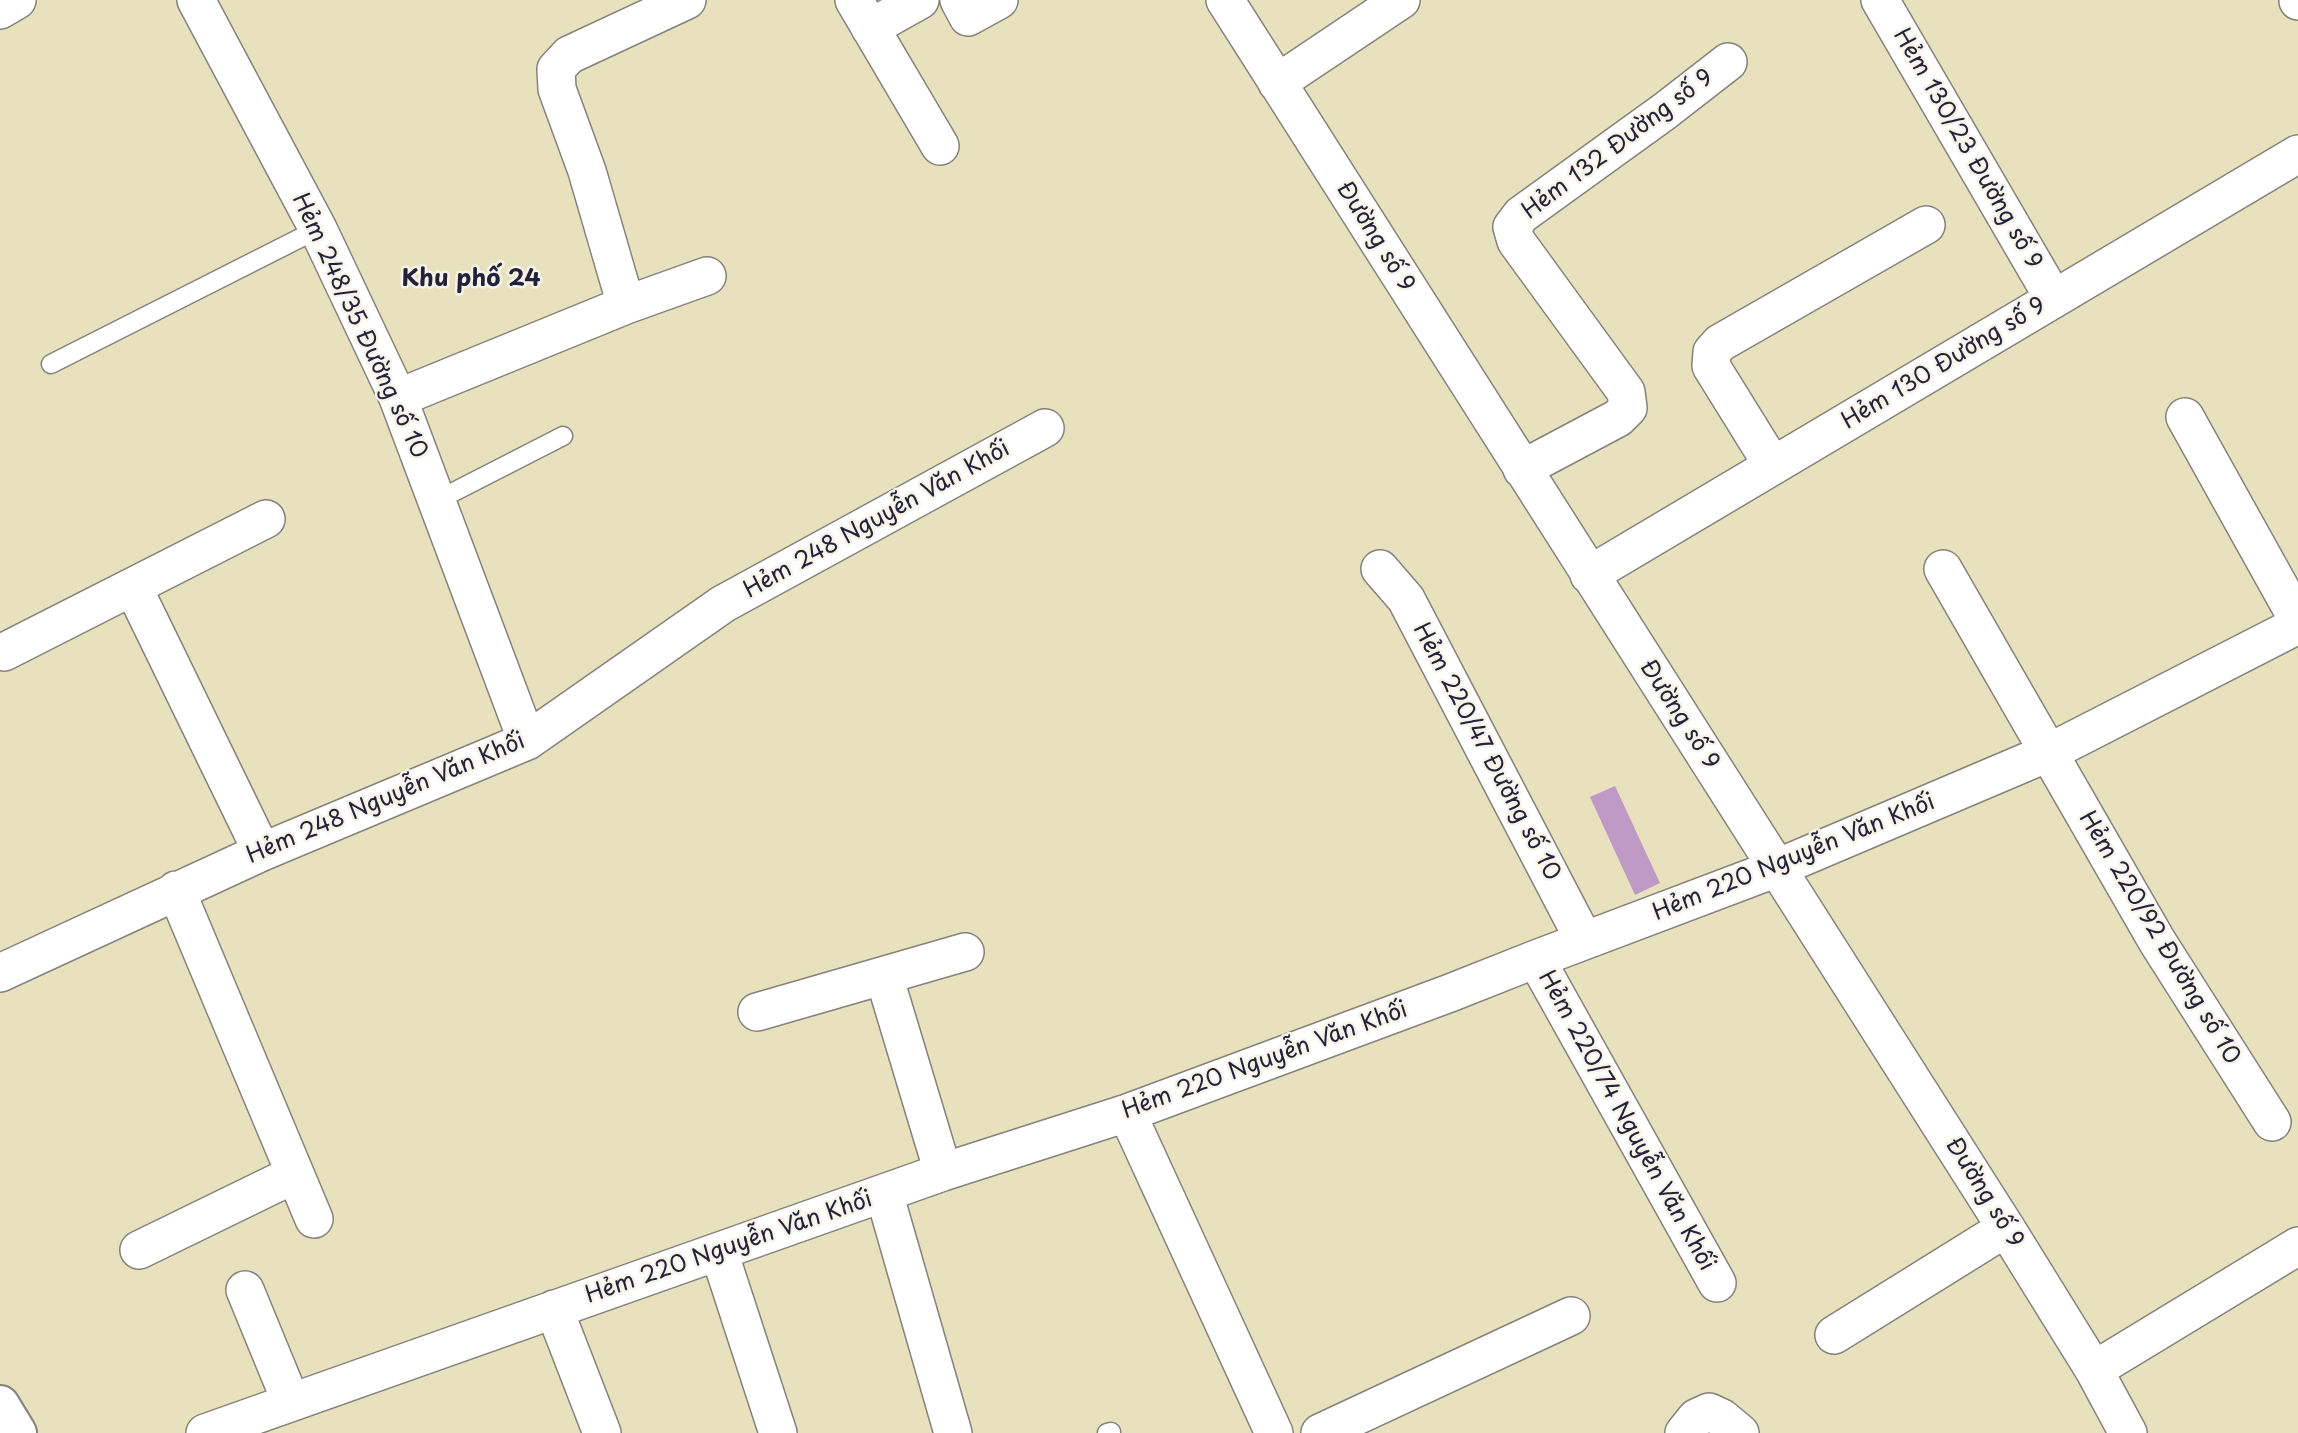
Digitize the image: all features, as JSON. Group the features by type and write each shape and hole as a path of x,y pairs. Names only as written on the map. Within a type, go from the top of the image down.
{"street":[{"path":"0,10 16,0"},
{"name":"Hẻm 248/35 Đường số 10","path":"196,0 318,229 398,398 527,741"},
{"path":"626,305 587,171 557,89 556,69 569,55 687,0"},
{"path":"920,0 862,14 940,146"},
{"path":"959,0 968,17 999,0"},
{"name":"Đường số 9","path":"1225,0 2006,1228 2095,1370 2128,1433"},
{"path":"1278,83 1401,0"},
{"name":"Hẻm 130/23 Đường số 9","path":"1880,0 2054,299"},
{"name":"Hẻm 132 Đường số 9","path":"1522,469 1618,418 1628,408 1626,392 1516,241 1512,227 1521,215 1728,62"},
{"name":"Hẻm 130 Đường số 9","path":"1589,575 2298,154"},
{"path":"1773,466 1711,366 1712,352 1720,343 1926,225"},
{"path":"398,398 626,305 708,276"},
{"path":"2185,418 2295,633"},
{"name":"Hẻm 248 Nguyễn Văn Khối","path":"0,973 262,852 527,741 723,604 1045,428"},
{"path":"4,652 266,519"},
{"name":"Hẻm 220/47 Đường số 10","path":"1380,569 1406,599 1584,940"},
{"name":"Hẻm 220/92 Đường số 10","path":"1943,569 2157,941 2272,1122"},
{"path":"134,587 262,852"},
{"name":"Hẻm 220 Nguyễn Văn Khối","path":"205,1433 943,1172 1127,1113 1777,868 2050,752 2295,633"},
{"path":"176,890 314,1219"},
{"path":"757,1012 965,952"},
{"name":"Hẻm 220/74 Nguyễn Văn Khối","path":"1535,959 1717,1283"},
{"path":"884,976 943,1172"},
{"path":"1127,1113 1274,1433"},
{"path":"139,1250 295,1174"},
{"path":"884,1194 953,1433"},
{"path":"1833,1335 2006,1228"},
{"path":"2095,1370 2298,1246"},
{"path":"719,1252 778,1433"},
{"path":"244,1290 291,1402"},
{"path":"554,1309 601,1433"},
{"path":"1321,1433 1571,1316"},
{"path":"0,1405 17,1433"},
{"path":"1684,1433 1696,1418 1709,1412 1731,1425"}],"lane":[{"path":"51,364 318,229"},
{"path":"436,501 563,436"}],"building":[{"path":"1615,786 1660,883 1635,895 1590,797"}],"district":[{"name":"Khu phố 24","path":"471,279"}]}
